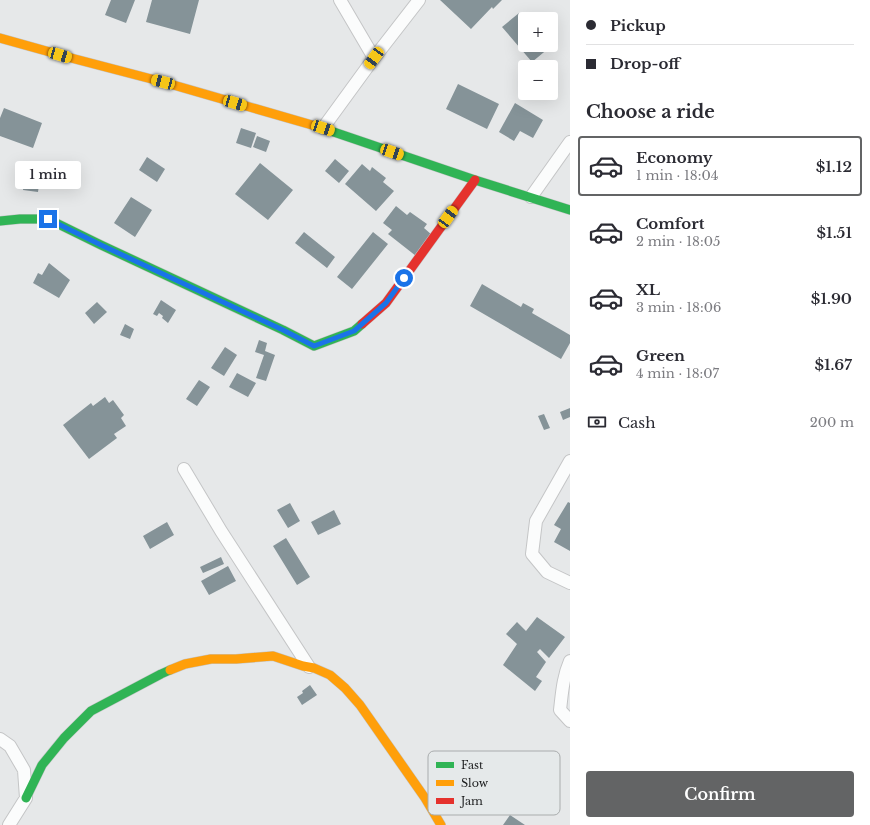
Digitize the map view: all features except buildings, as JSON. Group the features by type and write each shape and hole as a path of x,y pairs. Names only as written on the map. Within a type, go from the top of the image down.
{"street":[{"path":"340,0 374,58"},
{"path":"323,128 419,0"},
{"path":"0,38 163,82 323,128 475,180 570,210"},
{"path":"531,198 570,142"},
{"path":"0,221 48,219 314,346 354,331 386,303 475,180"},
{"path":"570,461 536,521 532,554 547,572 570,583"},
{"path":"184,469 221,531 309,667"},
{"path":"9,825 26,798 42,765 64,738 91,711 161,674 185,664 211,659 236,659 273,656 314,668 330,675 345,688 360,705 428,803"},
{"path":"570,661 562,688 560,710 570,721"},
{"path":"0,739 10,746 24,770 26,798"},
{"path":"435,815 441,825"}],"traffic: fast":[{"path":"319,127 475,180 570,210"},
{"path":"0,221 48,219 314,346 354,331 362,324"},
{"path":"26,798 42,765 64,738 91,711 170,670"}],"traffic: slow":[{"path":"0,38 163,82 319,127"},
{"path":"170,670 185,664 211,659 236,659 273,656 314,668 330,675 345,688 360,705 428,803"},
{"path":"435,815 441,825"}],"traffic: jam":[{"path":"362,324 386,303 475,180"}],"route":[{"path":"48,219 314,346 354,331 386,303 404,278"}]}
